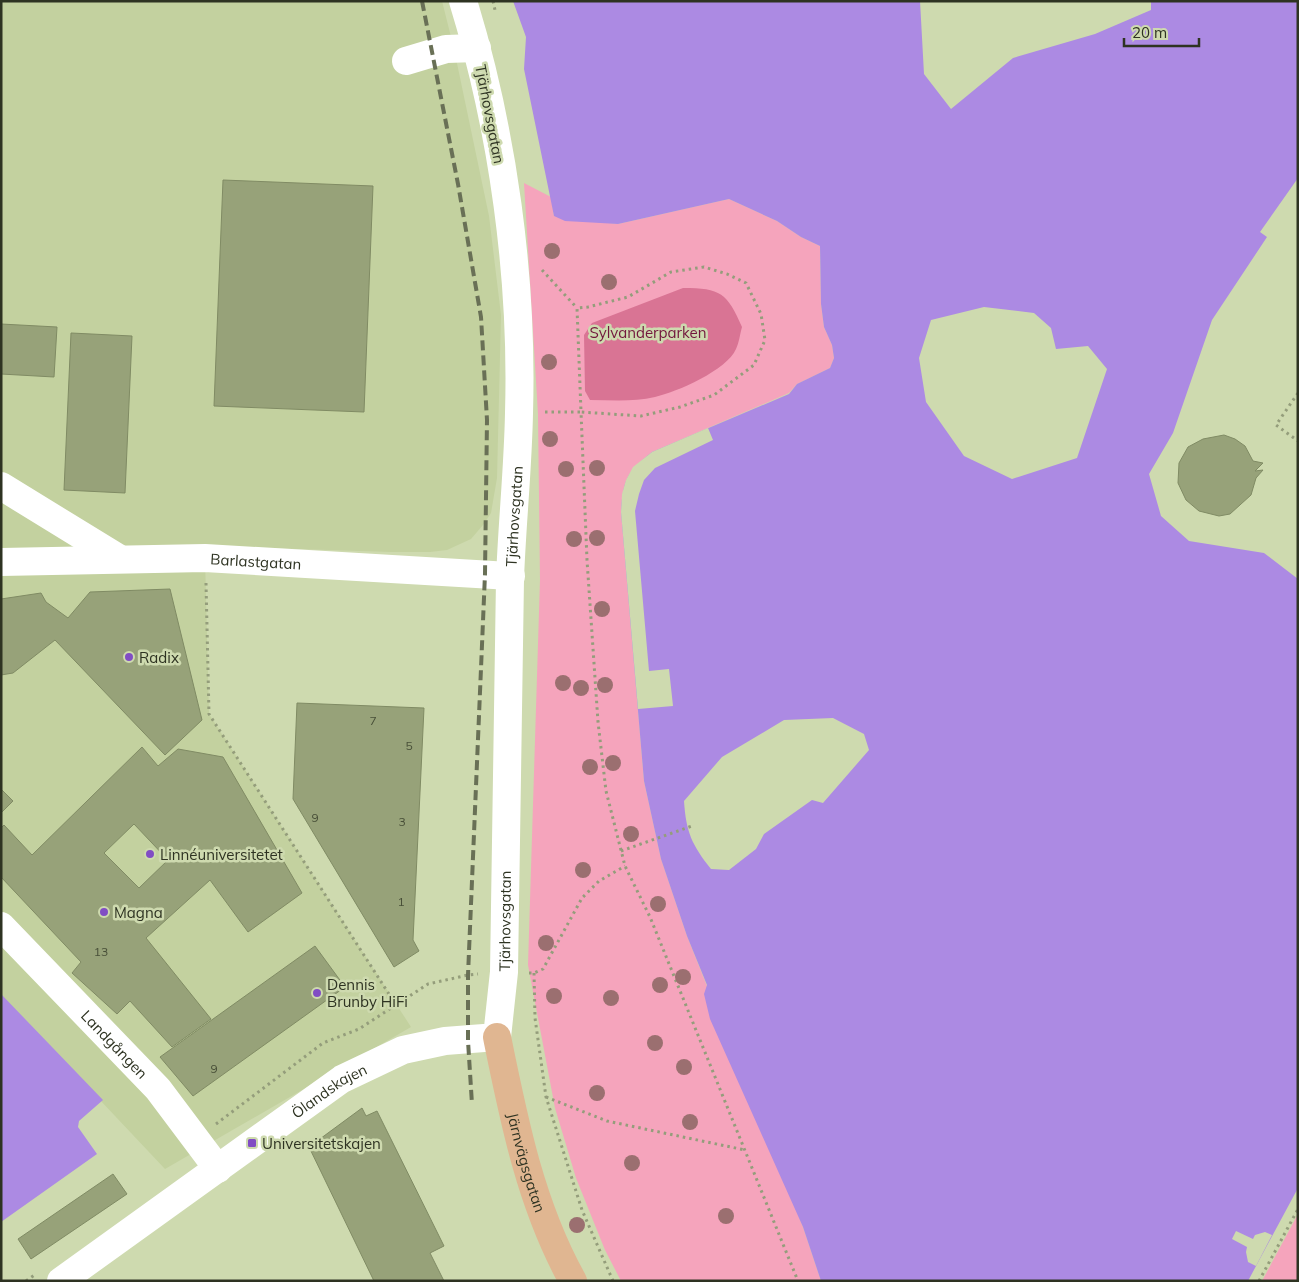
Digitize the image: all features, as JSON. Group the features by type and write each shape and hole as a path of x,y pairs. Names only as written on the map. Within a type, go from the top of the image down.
{"main road":[{"name":"Järnvägsgatan","path":"497,1037 516,1128 534,1192 563,1262 573,1281"}],"street":[{"name":"Tjärhovsgatan","path":"463,1 477,48 496,138 511,236 517,306 519,411 511,576 504,972 497,1037"},
{"path":"406,61 446,49 477,48"},
{"path":"1,486 120,559"},
{"name":"Barlastgatan","path":"3,558 205,558 511,576"},
{"name":"Landgången","path":"1,926 158,1089 218,1169"},
{"name":"Ölandskajen","path":"61,1281 342,1079 403,1050 445,1041 497,1037"}],"path":[{"path":"519,411 581,412 641,416 680,407 714,395 754,366 765,340 761,314 746,283 727,274 704,267 671,272 628,297 577,308 581,412 588,570 598,722 606,791 625,866 650,916 798,1281"},
{"path":"1298,393 1276,425 1298,441"},
{"path":"205,558 208,714 396,1005"},
{"path":"621,851 692,826"},
{"path":"613,1281 582,1210 546,1097 534,1018 534,973 544,969 582,898 599,881 625,866"},
{"path":"546,1097 607,1121 745,1150"},
{"path":"1259,1281 1298,1209"}],"shaded area":[{"path":"1,1 442,1 489,216 501,315 497,478 491,513 483,525 471,539 447,550 391,552 267,548 205,558 209,714 411,1027 165,1169 1,995"},
{"path":"513,1 920,1 924,74 951,109 1013,58 1095,34 1151,10 1151,1 1298,1 1298,178 1260,232 1267,237 1212,320 1173,433 1149,474 1161,516 1189,541 1264,553 1298,579 1298,1188 1248,1281 821,1281 803,1227 710,1019 704,994 707,985 687,936 661,859 644,781 621,512 623,492 628,477 637,465 652,452 789,394 797,384 830,368 834,358 832,345 824,327 821,304 820,246 801,237 777,221 729,199 618,224 565,221 554,216 524,69 526,37","holes":["984,307 1034,313 1051,328 1056,349 1088,346 1107,369 1077,458 1012,479 964,456 926,402 919,358 931,320","833,718 864,734 869,750 823,803 812,800 764,834 756,849 729,870 711,869 691,838 686,821 684,801 722,757 784,720"]},
{"path":"1,994 103,1100 79,1121 78,1127 97,1154 1,1222"}],"green space":[{"name":"Sylvanderparken","path":"524,183 551,197 554,216 618,224 729,199 777,221 801,237 820,246 821,304 824,327 832,345 834,358 830,368 797,384 789,393 652,452 621,512 644,781 661,859 687,936 803,1227 821,1281 621,1281 605,1250 576,1178 555,1108 528,965 540,580 538,414"},
{"path":"683,288 714,291 727,300 732,307 742,327 737,347 731,357 723,365 700,379 655,397 639,400 590,400 585,391 584,335 592,323"},
{"path":"1298,1214 1298,1281 1262,1281"}],"pier":[{"path":"708,428 713,440 655,468 644,480 639,494 635,511 649,671 669,669 673,706 638,709 621,512 622,494 626,480 633,467 652,452"},
{"path":"1236,1231 1253,1239 1255,1235 1265,1232 1272,1235 1256,1266 1248,1262 1247,1247 1232,1239"}],"building":[{"path":"223,180 373,186 364,412 214,406"},
{"path":"1,324 57,327 54,377 1,374"},
{"path":"71,333 132,336 125,493 64,490"},
{"path":"1224,435 1235,439 1245,446 1253,461 1263,463 1255,471 1263,470 1256,478 1251,495 1230,514 1219,516 1199,511 1186,500 1178,483 1179,463 1188,447 1203,439"},
{"name":"Radix","path":"170,589 202,720 165,755 55,640 13,673 1,675 1,599 41,593 46,602 68,618 90,592"},
{"path":"297,703 424,708 413,940 419,951 394,967 293,799"},
{"name":"Magna","path":"142,747 158,766 178,749 223,757 302,893 248,932 210,880 146,938 211,1019 172,1047 130,1001 117,1014 72,973 81,962 1,877 1,828 4,825 32,855","holes":["134,824 168,860 139,888 104,853"]},
{"path":"1,789 13,801 1,813"},
{"path":"315,946 345,987 193,1096 160,1057"},
{"path":"362,1108 366,1116 377,1111 444,1246 430,1253 444,1281 374,1281 309,1147"},
{"path":"113,1174 127,1194 31,1259 18,1239"}],"railway":[{"path":"422,1 458,184 481,317 487,420 485,574 468,975 468,1041 472,1104"}],"place":[{"name":"Radix","path":"129,657"},
{"name":"Linnéuniversitetet","path":"150,854"},
{"name":"Magna","path":"104,912"},
{"name":"Dennis Brunby HiFi","path":"317,993"},
{"name":"Universitetskajen","path":"252,1143"}]}
